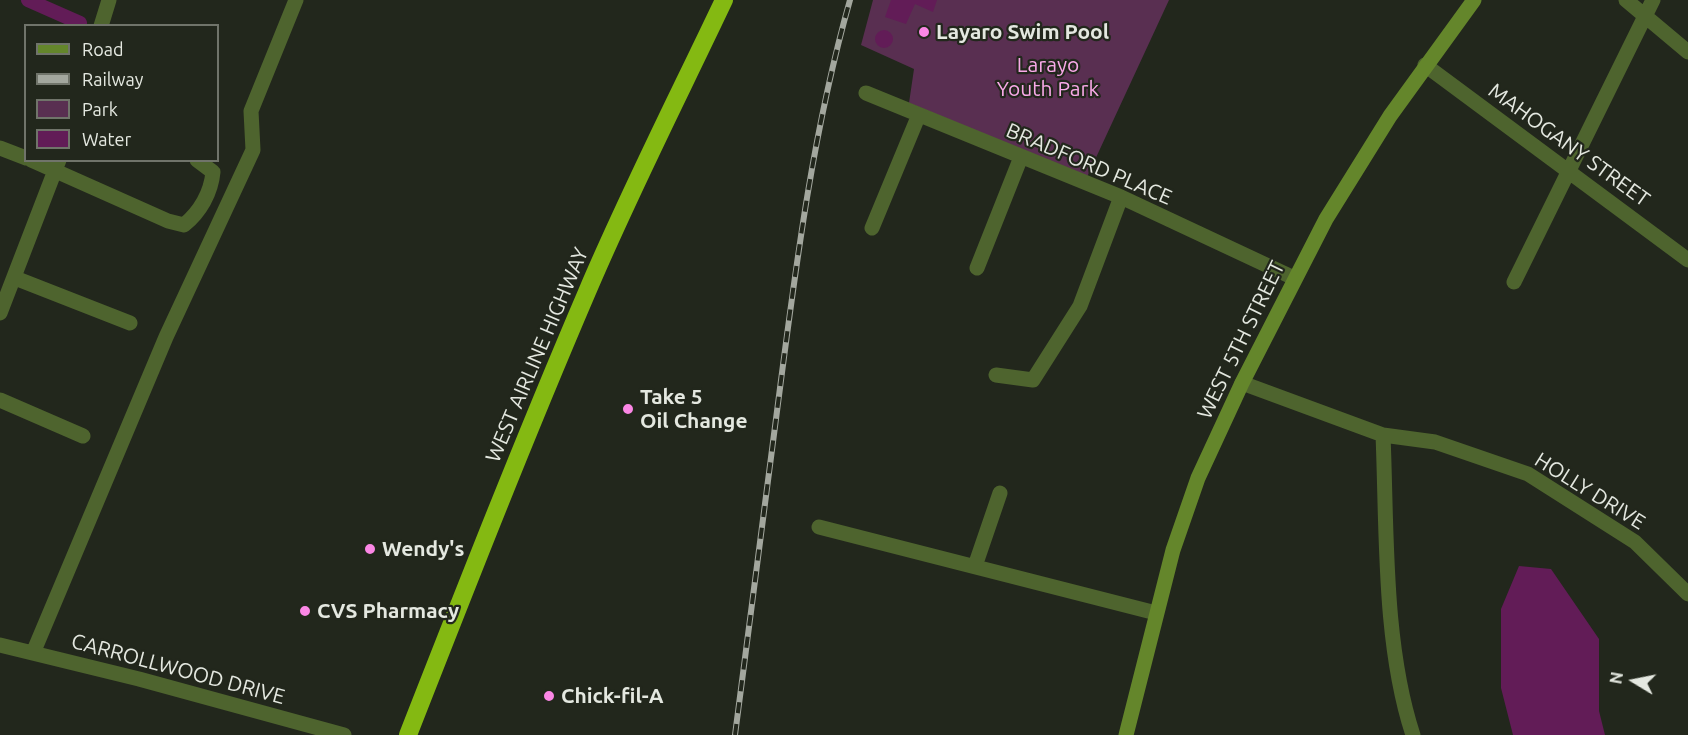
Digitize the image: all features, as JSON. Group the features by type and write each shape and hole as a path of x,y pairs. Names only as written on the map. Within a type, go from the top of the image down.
{"highway":[{"name":"WEST AIRLINE HIGHWAY","path":"408,735 532,419 670,108 724,0"}],"main road":[{"name":"WEST 5TH STREET","path":"1125,735 1156,613 1190,500 1242,383 1294,278 1357,168 1425,65 1474,0"}],"street":[{"path":"102,24 109,0"},
{"path":"33,653 166,337 253,150 251,111 296,0"},
{"path":"1626,0 1688,52"},
{"path":"1514,282 1653,0"},
{"name":"MAHOGANY STREET","path":"1425,65 1688,260"},
{"name":"BRADFORD PLACE","path":"866,93 918,117 1121,197 1294,278"},
{"path":"872,228 918,117"},
{"path":"0,148 24,157"},
{"path":"976,268 1021,157"},
{"path":"41,162 57,165 168,221 184,225 196,215 212,185 213,172 200,162"},
{"path":"0,313 57,165"},
{"path":"996,375 1033,380 1080,306 1121,197"},
{"path":"15,278 130,322"},
{"name":"HOLLY DRIVE","path":"1242,383 1383,435 1435,442 1528,474 1635,542 1688,594"},
{"path":"0,400 83,436"},
{"path":"1383,435 1389,595 1403,705 1413,735"},
{"path":"975,566 1000,493"},
{"path":"819,527 1156,613"},
{"name":"CARROLLWOOD DRIVE","path":"0,645 139,679 344,735"}],"green space":[{"name":"Larayo Youth Park","path":"873,0 1169,0 1087,177 909,103 914,69 861,45"}],"water":[{"path":"891,0 937,0 933,12 915,4 906,24 885,17"},
{"path":"884,30 890,33 893,39 890,45 884,48 878,45 875,39 878,33"},
{"path":"1519,566 1551,569 1599,639 1599,711 1605,735 1513,735 1501,688 1501,609"}],"waterway":[{"path":"28,0 80,23"}],"railway":[{"path":"735,735 800,241 826,96 850,0"}],"place":[{"name":"Layaro Swim Pool","path":"924,32"},
{"name":"Take 5 Oil Change","path":"628,409"},
{"name":"Wendy's","path":"370,549"},
{"name":"CVS Pharmacy","path":"305,611"},
{"name":"Chick-fil-A","path":"549,696"}]}
